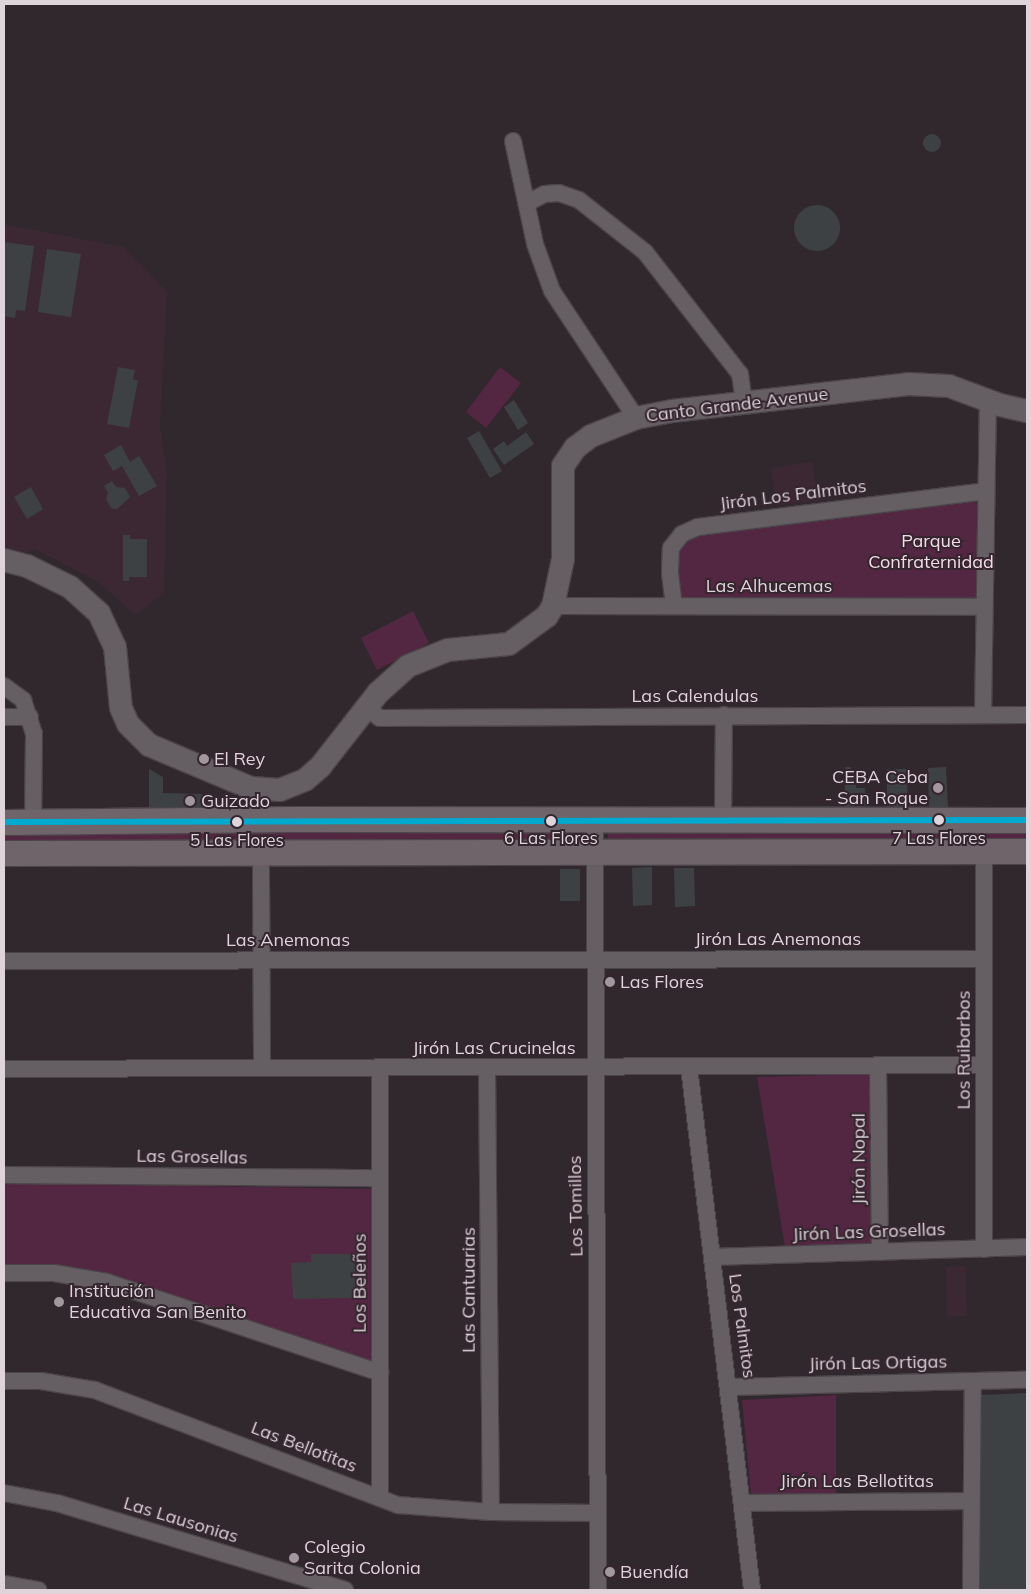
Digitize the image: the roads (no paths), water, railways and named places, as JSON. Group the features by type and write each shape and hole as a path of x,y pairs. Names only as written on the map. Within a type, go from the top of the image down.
{"main road":[{"path":"4,822 1027,820"},
{"path":"4,853 1027,851"}],"street":[{"path":"512,141 535,244 552,291 636,418"},
{"path":"527,203 545,194 559,193 579,200 645,252 740,374 744,402"},
{"name":"Canto Grande Avenue","path":"4,560 45,574 70,587 99,613 115,646 121,708 137,734 149,745 250,788 280,790 305,780 333,752 392,677 408,666 448,650 509,644 537,627 553,606 563,559 564,466 575,448 591,436 636,418 744,402 931,384 949,386 988,401 1027,411"},
{"path":"983,715 985,491 988,401"},
{"name":"Jirón Los Palmitos","path":"674,606 670,572 671,548 682,534 698,527 985,491"},
{"name":"Las Alhucemas","path":"553,606 984,607"},
{"path":"4,686 23,700 34,732 33,822"},
{"name":"Las Calendulas","path":"367,708 380,718 1027,715"},
{"path":"724,716 724,820"},
{"path":"4,717 30,717"},
{"name":"Los Tomillos","path":"595,820 594,1068 598,1590"},
{"name":"Los Ruibarbos","path":"984,852 984,1249"},
{"path":"261,868 262,1068"},
{"name":"Jirón Las Anemonas","path":"573,959 984,960"},
{"name":"Las Anemonas","path":"4,961 573,959"},
{"name":"Jirón Nopal","path":"878,1065 880,1252"},
{"name":"Jirón Las Crucinelas","path":"4,1069 983,1066"},
{"name":"Las Cantuarias","path":"487,1067 491,1512"},
{"name":"Los Palmitos","path":"689,1067 730,1387 752,1590"},
{"name":"Los Beleños","path":"380,1068 380,1498"},
{"name":"Las Grosellas","path":"4,1175 380,1178"},
{"name":"Jirón Las Grosellas","path":"712,1257 1027,1247"},
{"path":"4,1273 54,1274 107,1282 380,1373"},
{"name":"Jirón Las Ortigas","path":"730,1387 1027,1380"},
{"name":"Las Bellotitas","path":"4,1381 41,1382 95,1390 380,1498 418,1509 597,1513"},
{"path":"970,1590 973,1381"},
{"name":"Las Lausonias","path":"4,1494 57,1503 345,1590"},
{"name":"Jirón Las Bellotitas","path":"743,1503 971,1501"},
{"path":"4,1584 38,1590"}],"place":[{"name":"El Rey","path":"204,759"},
{"name":"CEBA Ceba - San Roque","path":"938,788"},
{"name":"Guizado","path":"190,801"},
{"name":"7 Las Flores","path":"939,820"},
{"name":"6 Las Flores","path":"551,821"},
{"name":"5 Las Flores","path":"237,822"},
{"name":"Las Flores","path":"610,982"},
{"name":"Institución Educativa San Benito","path":"59,1302"},
{"name":"Colegio Sarita Colonia","path":"294,1558"},
{"name":"Buendía","path":"610,1572"}],"park label":[{"name":"Parque Confraternidad","path":"931,552"}]}
